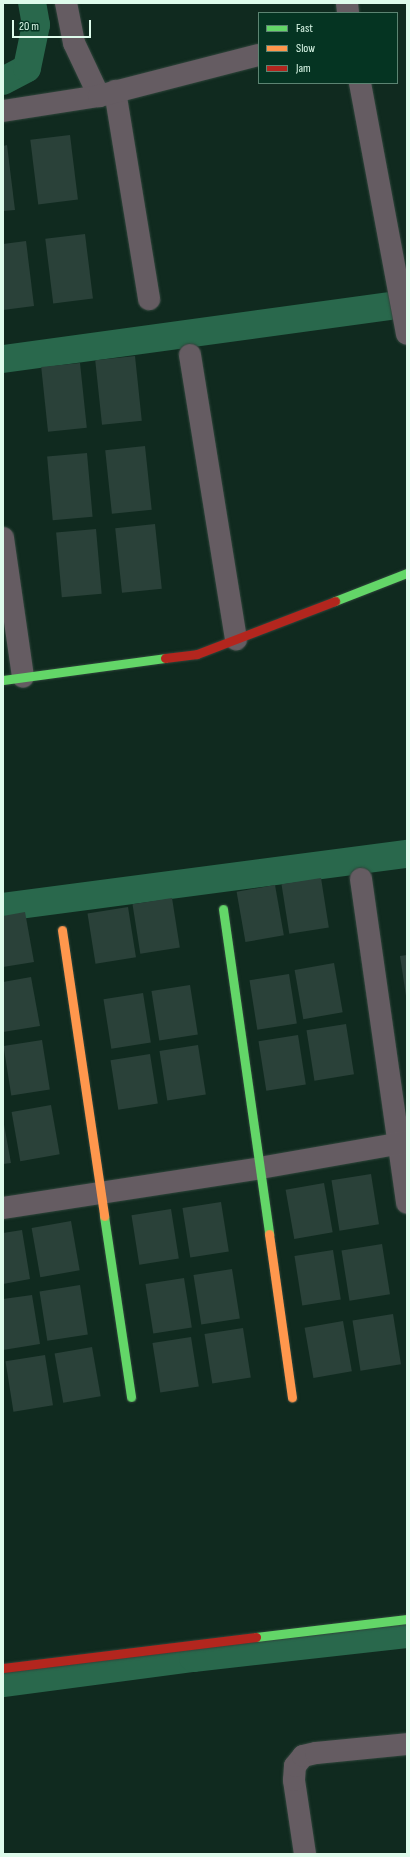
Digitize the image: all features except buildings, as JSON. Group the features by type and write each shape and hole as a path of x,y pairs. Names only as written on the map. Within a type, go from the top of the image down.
{"street":[{"path":"66,3 74,43 107,93 149,299"},
{"path":"3,111 107,93 258,54"},
{"path":"360,84 406,330"},
{"path":"190,356 236,639"},
{"path":"3,538 13,678 197,654 407,573"},
{"path":"361,879 402,1143 407,1204"},
{"path":"223,909 292,1397"},
{"path":"62,930 131,1398"},
{"path":"3,1208 260,1168 402,1143"},
{"path":"3,1668 407,1619"},
{"path":"305,1854 294,1780 295,1766 303,1756 316,1753 407,1744"}],"waterway":[{"path":"3,81 27,68 36,25 32,3"},
{"path":"3,359 407,304"},
{"path":"3,907 407,854"},
{"path":"3,1683 193,1658 407,1634"}],"traffic: fast":[{"path":"335,601 407,573"},
{"path":"3,680 165,658"},
{"path":"223,909 269,1234"},
{"path":"104,1216 131,1397"},
{"path":"256,1637 407,1619"}],"traffic: slow":[{"path":"62,930 104,1216"},
{"path":"269,1234 292,1397"}],"traffic: jam":[{"path":"165,658 197,654 335,601"},
{"path":"3,1668 256,1637"}]}
